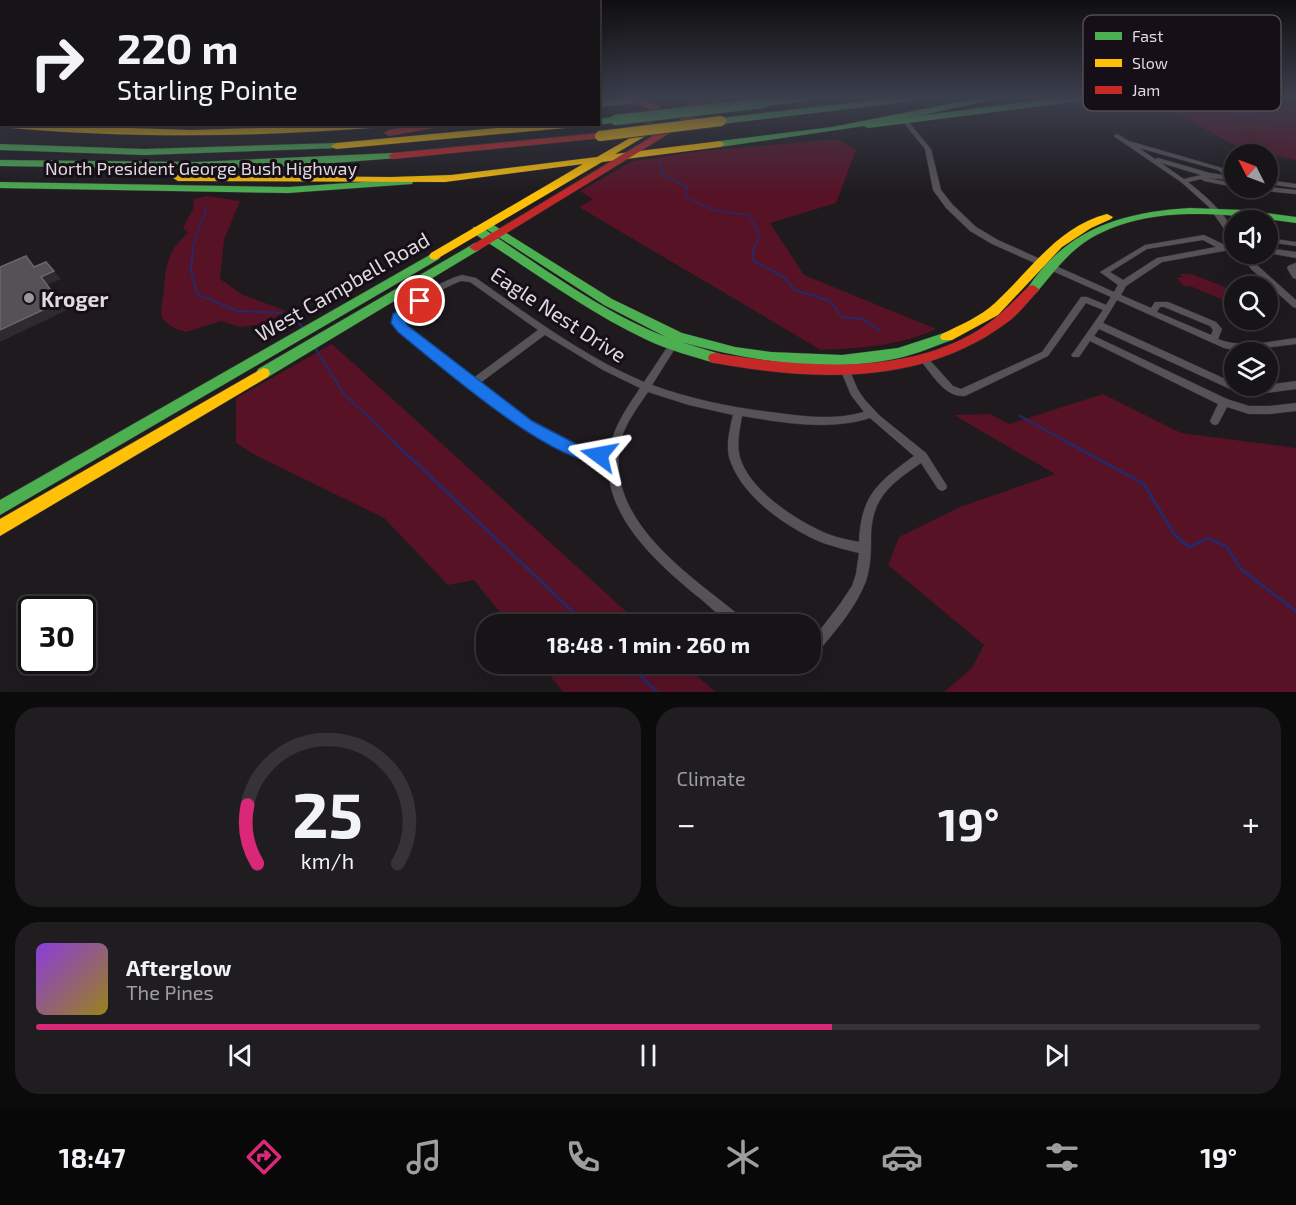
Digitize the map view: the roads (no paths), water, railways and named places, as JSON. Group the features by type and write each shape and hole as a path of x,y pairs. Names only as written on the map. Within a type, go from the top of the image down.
{"main road":[{"name":"North President George Bush Highway","path":"73,130 193,133 251,130"},
{"path":"191,152 330,140 403,130"},
{"path":"0,147 191,152 393,143 517,130"},
{"path":"0,163 138,167 298,164 433,154 590,130"},
{"path":"526,170 582,157 630,130"},
{"name":"West Campbell Road","path":"0,528 226,395 335,323 558,190 597,160 649,130"},
{"path":"526,170 546,176 558,190 627,156 670,130"},
{"path":"688,130 687,137 692,142 714,145"},
{"path":"821,133 833,130"},
{"name":"North President George Bush Highway","path":"0,185 288,190 375,186 526,170 840,130"},
{"path":"0,170 126,178 391,180 458,177"},
{"path":"1215,209 1296,220"},
{"path":"844,365 937,342 958,331 997,309 1045,265 1098,230 1109,226 1158,214 1215,209 1296,214"},
{"path":"488,231 611,315 676,341 735,352 844,365 896,364 923,358 965,342 1004,320 1016,309 1045,265"},
{"path":"488,231 676,341"},
{"path":"574,291 603,298"},
{"name":"West Campbell Road","path":"0,508 216,384 335,323"},
{"path":"0,528 24,509 95,464 106,447"}],"street":[{"path":"913,130 928,149 938,190 949,206 973,229 995,243 1213,340 1239,348 1296,341"},
{"path":"1117,136 1183,181 1215,209 1224,222"},
{"path":"1129,143 1220,169 1224,172"},
{"path":"1150,158 1206,176 1224,179"},
{"path":"1183,181 1206,176"},
{"path":"1278,184 1295,188"},
{"path":"1278,188 1295,188"},
{"path":"1076,355 1123,284 1160,260 1228,248 1204,237 1145,247 1104,272 1123,284"},
{"path":"1278,241 1296,244"},
{"path":"1278,252 1296,255"},
{"path":"1252,264 1296,305"},
{"path":"1296,266 1291,268 1296,276"},
{"name":"Eagle Nest Drive","path":"472,384 397,323 398,317 404,312 456,279 472,280 607,369 704,406 738,413 818,421 838,421 871,414"},
{"path":"923,358 950,389 962,393 1045,354 1084,298 1108,309"},
{"path":"1152,313 1158,304 1165,304 1213,324 1218,329 1213,340"},
{"path":"1098,325 1241,390 1250,392 1296,385"},
{"path":"545,330 472,384 527,425 559,443 576,451 614,457"},
{"path":"1089,338 1224,402 1249,410 1296,407"},
{"path":"676,341 627,417 616,441 614,457 619,498 632,524 649,545 729,614"},
{"path":"844,365 854,392 871,414 922,456 942,486"},
{"path":"1215,421 1224,402"},
{"path":"738,413 733,444 734,456 741,473 759,495 808,531 865,549"},
{"path":"821,638 860,582 865,564 866,517 871,504 902,471 922,456"}],"waterway":[{"path":"660,160 661,173 687,187 685,196 713,210 749,215 759,235 754,249"},
{"path":"192,249 207,207"},
{"path":"193,248 191,270 197,294 237,311 282,313"},
{"path":"754,248 752,260 785,278 795,290 830,301 842,317 863,319 880,331"},
{"path":"293,317 305,330"},
{"path":"314,346 343,393 396,443"},
{"path":"1020,416 1069,443"},
{"path":"394,442 575,614"},
{"path":"1067,442 1144,484 1174,534 1189,547 1208,538 1227,547 1241,569 1296,611"},
{"path":"638,674 657,692"}],"place":[{"name":"Kroger","path":"29,298"}]}
